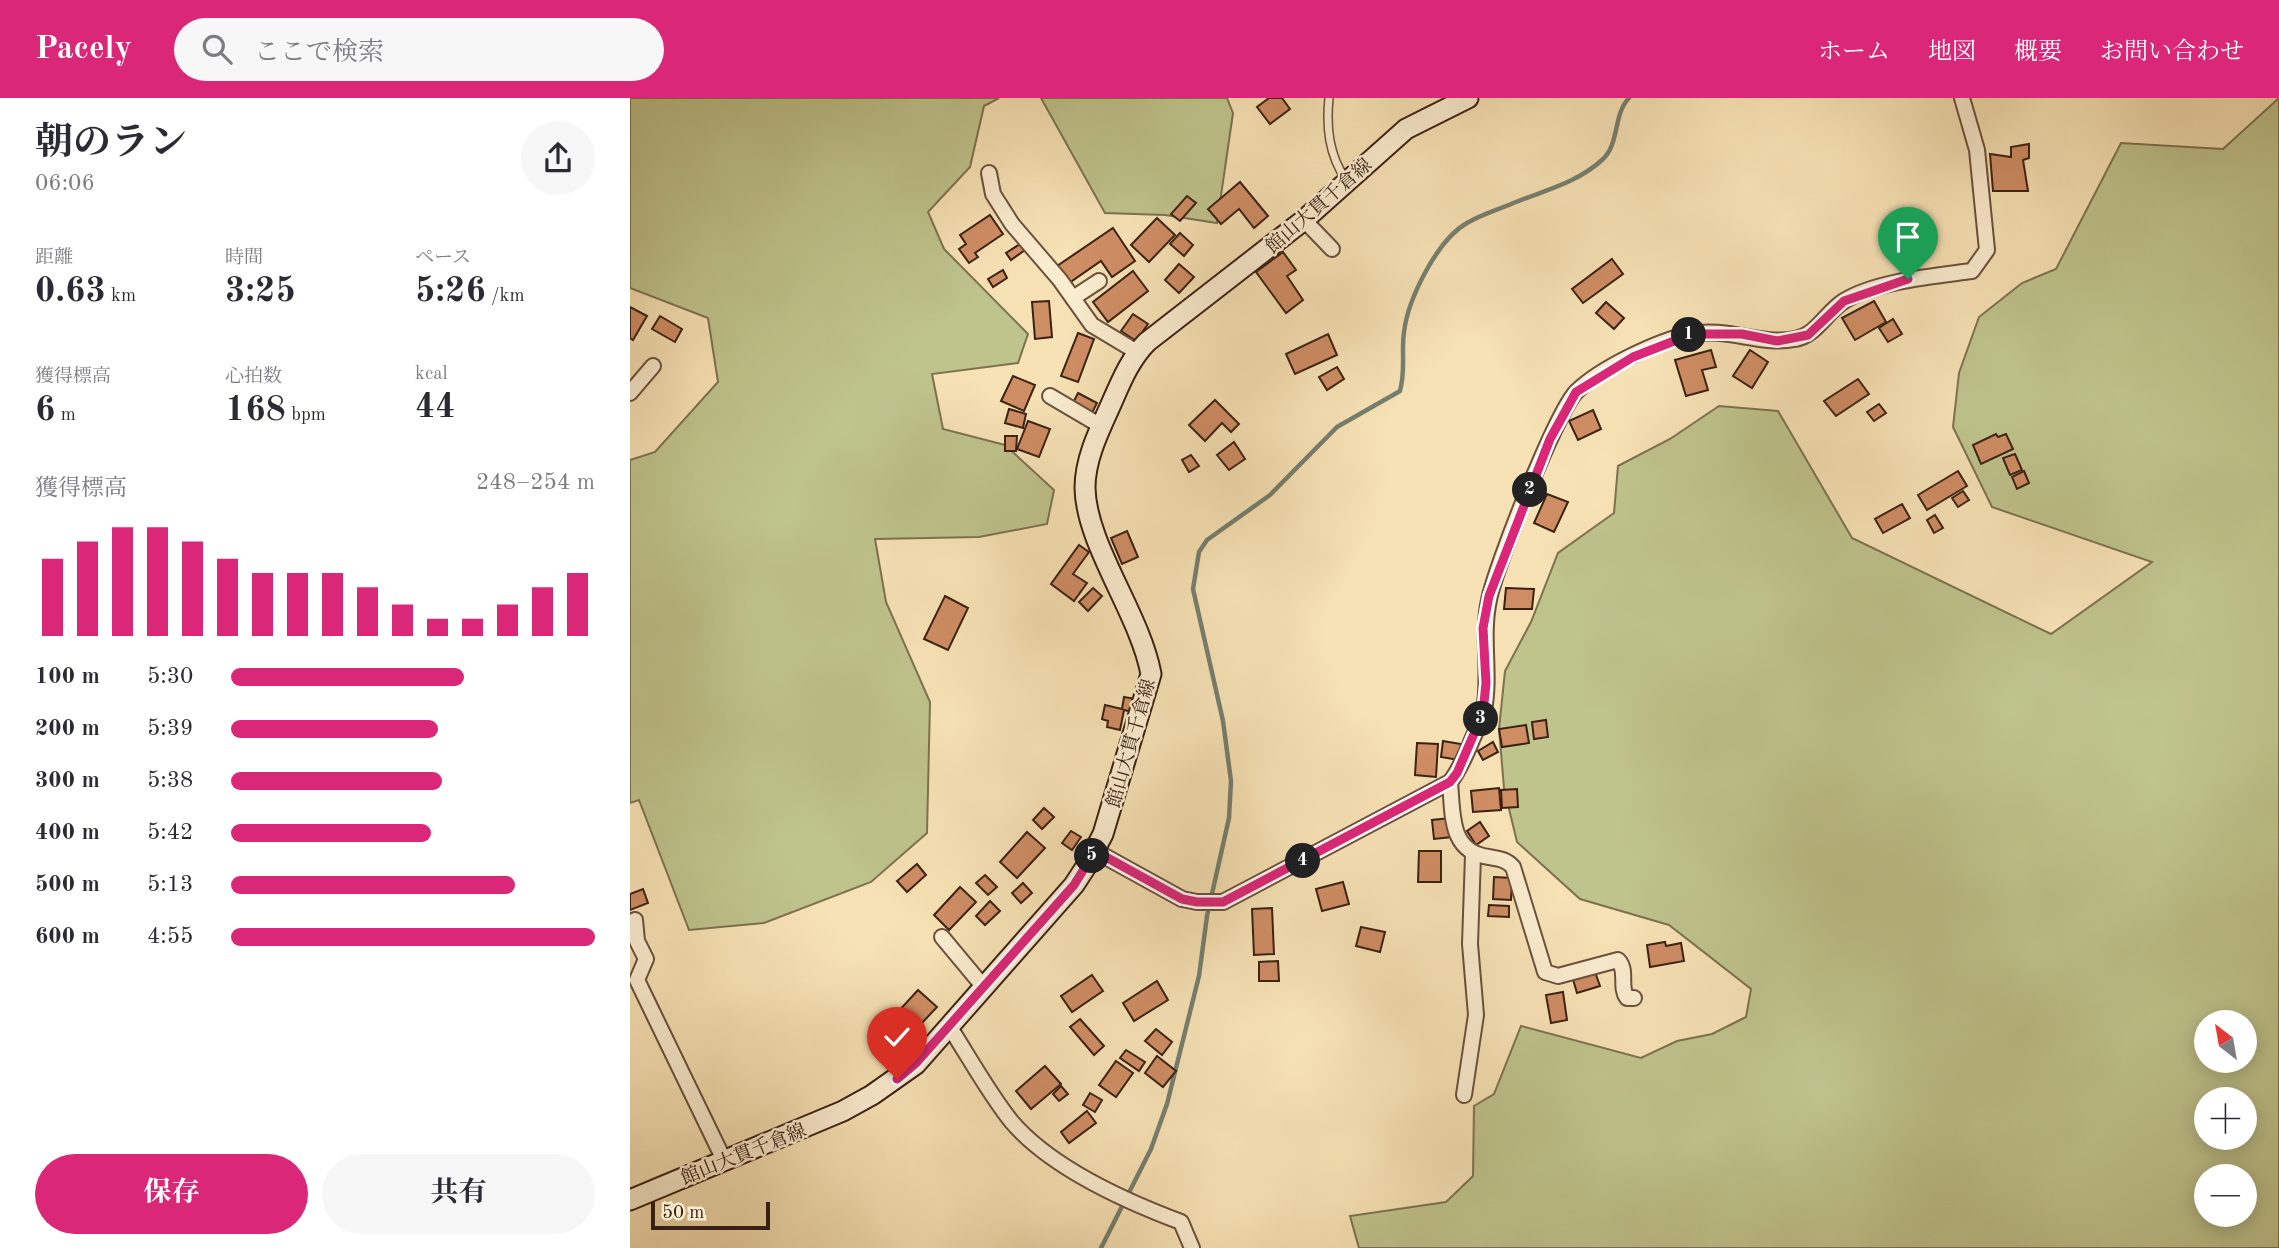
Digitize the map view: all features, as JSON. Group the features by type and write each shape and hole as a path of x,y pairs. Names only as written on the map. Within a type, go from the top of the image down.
{"main road":[{"name":"館山大貫千倉線","path":"630,1200 814,1124 872,1095 916,1063 982,985 1074,885 1095,851 1113,805 1151,674 1145,649 1091,520 1087,503 1087,469 1101,426 1137,352 1304,220 1406,129 1456,99"}],"street":[{"path":"1095,851 1166,892 1197,902 1223,902 1450,782 1457,773 1483,713 1486,683 1483,628 1489,596 1550,439 1576,392 1633,357 1674,339 1692,334 1722,332 1777,341 1795,339 1808,335 1844,301 1908,279 1972,271 1987,250 1978,150 1962,98"},
{"path":"989,173 993,194 1012,224 1092,325 1137,352"},
{"path":"1304,220 1332,249"},
{"path":"1073,298 1099,281"},
{"path":"630,393 653,366"},
{"path":"1050,396 1101,426"},
{"path":"1450,782 1455,831 1473,855 1471,944 1476,1015 1464,1095"},
{"path":"1473,855 1504,859 1513,867 1545,972 1558,976 1618,960 1623,965 1623,994 1627,998 1634,998"},
{"path":"635,920 637,941 646,959 637,980 724,1160"},
{"path":"942,937 982,985"},
{"path":"949,1027 1010,1120 1030,1141 1138,1206 1181,1222 1192,1248"}],"lane":[{"path":"1330,98 1326,129 1338,167 1347,180"}],"green space":[{"path":"630,98 999,98 984,106 970,167 928,212 944,249 1028,334 1018,363 932,374 943,429 1005,445 1054,490 1047,524 979,537 875,539 886,602 930,702 927,833 871,882 764,923 689,930 639,800 630,803 630,460 655,452 718,382 708,318 630,288"},
{"path":"1041,98 1227,98 1233,113 1217,223 1165,215 1105,213"},
{"path":"2279,98 2279,1248 1359,1248 1350,1216 1446,1202 1473,1176 1474,1106 1494,1094 1521,1026 1641,1058 1677,1041 1712,1034 1746,1017 1751,989 1669,925 1580,899 1517,842 1504,788 1499,729 1505,671 1531,622 1558,553 1614,513 1618,466 1670,439 1719,406 1778,411 1852,538 2051,634 2152,562 1992,507 1953,427 1959,373 1979,317 2022,283 2056,269 2121,143 2223,149"}],"building":[{"path":"1269,98 1282,98 1290,109 1270,124 1257,107"},
{"path":"2029,144 2029,158 2023,160 2028,191 1993,191 1990,154 2011,157 2011,147"},
{"path":"1240,182 1268,216 1254,228 1239,209 1221,224 1208,209"},
{"path":"1187,196 1196,203 1180,221 1171,214"},
{"path":"990,215 1003,234 975,253 978,257 969,263 959,249 966,244 960,235"},
{"path":"1157,218 1175,235 1149,262 1131,245"},
{"path":"1113,228 1135,261 1112,277 1101,261 1069,283 1057,266"},
{"path":"1180,233 1193,245 1184,256 1170,244"},
{"path":"1020,244 1025,250 1011,260 1006,253"},
{"path":"1283,252 1296,270 1287,276 1303,300 1286,313 1256,272"},
{"path":"1612,259 1623,274 1583,303 1572,289"},
{"path":"1179,264 1194,277 1179,293 1165,280"},
{"path":"1003,270 1007,278 993,287 988,279"},
{"path":"1133,271 1148,291 1108,322 1093,302"},
{"path":"1049,301 1052,337 1035,339 1032,302"},
{"path":"1874,301 1886,322 1855,340 1842,318"},
{"path":"1606,302 1624,318 1614,329 1596,313"},
{"path":"630,307 647,316 633,340 630,338"},
{"path":"1133,314 1148,324 1136,341 1121,331"},
{"path":"660,316 682,329 675,342 652,329"},
{"path":"1893,319 1902,334 1888,342 1879,328"},
{"path":"1078,333 1094,339 1078,382 1061,376"},
{"path":"1328,334 1337,355 1295,374 1286,354"},
{"path":"1711,350 1716,367 1702,370 1708,390 1686,396 1675,360"},
{"path":"1750,350 1768,362 1752,388 1733,376"},
{"path":"1337,367 1344,379 1327,390 1319,377"},
{"path":"1013,376 1035,385 1024,411 1001,401"},
{"path":"1858,379 1869,394 1836,416 1824,401"},
{"path":"1078,393 1097,403 1090,417 1071,407"},
{"path":"1215,400 1239,424 1231,432 1222,423 1205,441 1189,425"},
{"path":"1879,404 1886,413 1874,421 1867,412"},
{"path":"1009,409 1026,414 1023,428 1005,423"},
{"path":"1593,410 1601,429 1578,440 1569,421"},
{"path":"1028,421 1050,429 1039,457 1017,449"},
{"path":"1996,434 1998,437 2006,434 2013,449 1981,464 1973,445"},
{"path":"1005,436 1017,436 1016,451 1005,451"},
{"path":"1234,442 1245,459 1229,470 1217,455"},
{"path":"2015,454 2022,470 2010,475 2003,458"},
{"path":"1191,455 1199,466 1189,472 1182,460"},
{"path":"1958,471 1967,486 1927,510 1918,495"},
{"path":"2024,471 2029,483 2017,489 2012,477"},
{"path":"1963,491 1969,500 1958,507 1952,498"},
{"path":"1547,494 1568,502 1554,532 1534,523"},
{"path":"1902,504 1910,518 1883,533 1875,519"},
{"path":"1935,515 1943,528 1934,533 1927,520"},
{"path":"1127,531 1138,557 1122,564 1111,538"},
{"path":"1079,545 1089,552 1073,574 1087,583 1074,601 1051,584"},
{"path":"1093,588 1102,596 1088,611 1079,602"},
{"path":"1506,588 1534,589 1532,609 1504,609"},
{"path":"945,596 968,608 948,650 924,639"},
{"path":"1124,697 1136,699 1133,712 1124,710 1120,730 1107,727 1108,721 1102,719 1105,705 1122,709"},
{"path":"1546,720 1548,737 1534,739 1532,722"},
{"path":"1526,725 1529,743 1502,747 1499,729"},
{"path":"1443,741 1461,744 1459,760 1441,757"},
{"path":"1493,742 1498,752 1483,760 1478,751"},
{"path":"1417,743 1438,744 1436,777 1415,775"},
{"path":"1499,788 1501,810 1473,812 1471,791"},
{"path":"1517,789 1518,807 1502,808 1501,790"},
{"path":"1044,808 1054,817 1042,829 1033,820"},
{"path":"1450,818 1452,837 1434,839 1432,820"},
{"path":"1480,822 1489,836 1476,845 1467,831"},
{"path":"1071,831 1081,837 1072,850 1062,843"},
{"path":"1027,832 1045,848 1017,878 1000,862"},
{"path":"1419,851 1441,851 1441,882 1418,882"},
{"path":"917,864 926,875 907,892 897,881"},
{"path":"985,875 997,887 988,895 976,883"},
{"path":"1494,877 1512,878 1511,900 1493,899"},
{"path":"1343,882 1349,904 1322,911 1316,889"},
{"path":"1023,883 1032,893 1021,903 1012,893"},
{"path":"960,887 976,902 949,930 934,915"},
{"path":"643,889 648,903 630,910 630,894"},
{"path":"990,901 1000,911 985,925 976,916"},
{"path":"1489,905 1509,906 1509,917 1488,916"},
{"path":"1272,908 1274,954 1254,955 1252,909"},
{"path":"1361,927 1385,932 1380,952 1356,946"},
{"path":"1665,942 1666,946 1681,943 1684,961 1650,967 1647,945"},
{"path":"1278,961 1279,981 1259,981 1259,962"},
{"path":"1594,969 1600,986 1577,993 1572,976"},
{"path":"1092,975 1103,991 1072,1012 1061,996"},
{"path":"1157,981 1168,1000 1134,1021 1123,1003"},
{"path":"918,990 937,1007 904,1042 886,1025"},
{"path":"1563,992 1567,1020 1551,1023 1546,995"},
{"path":"1080,1019 1104,1046 1094,1055 1070,1027"},
{"path":"1156,1029 1172,1042 1162,1055 1145,1041"},
{"path":"1126,1050 1145,1062 1139,1071 1120,1058"},
{"path":"1157,1056 1176,1071 1163,1087 1145,1073"},
{"path":"1116,1061 1133,1073 1116,1097 1099,1085"},
{"path":"1045,1066 1061,1084 1031,1109 1016,1091"},
{"path":"1061,1086 1068,1094 1059,1101 1053,1094"},
{"path":"1090,1093 1102,1100 1095,1112 1083,1105"},
{"path":"1087,1111 1096,1123 1069,1143 1061,1132"}],"waterway":[{"path":"1101,1248 1151,1149 1167,1104 1199,976 1207,916 1229,818 1231,781 1223,721 1193,589 1199,552 1207,540 1270,495 1337,427 1400,391 1403,340 1411,303 1435,256 1445,243 1467,223 1561,185 1593,168 1612,146 1621,112 1629,98"}],"route":[{"path":"897,1079 916,1063 949,1027 982,985 1074,885 1095,851 1182,899 1223,902 1450,782 1457,773 1483,713 1486,683 1483,628 1489,596 1550,439 1576,392 1633,357 1692,334 1722,332 1777,341 1808,335 1844,301 1908,279"}]}
